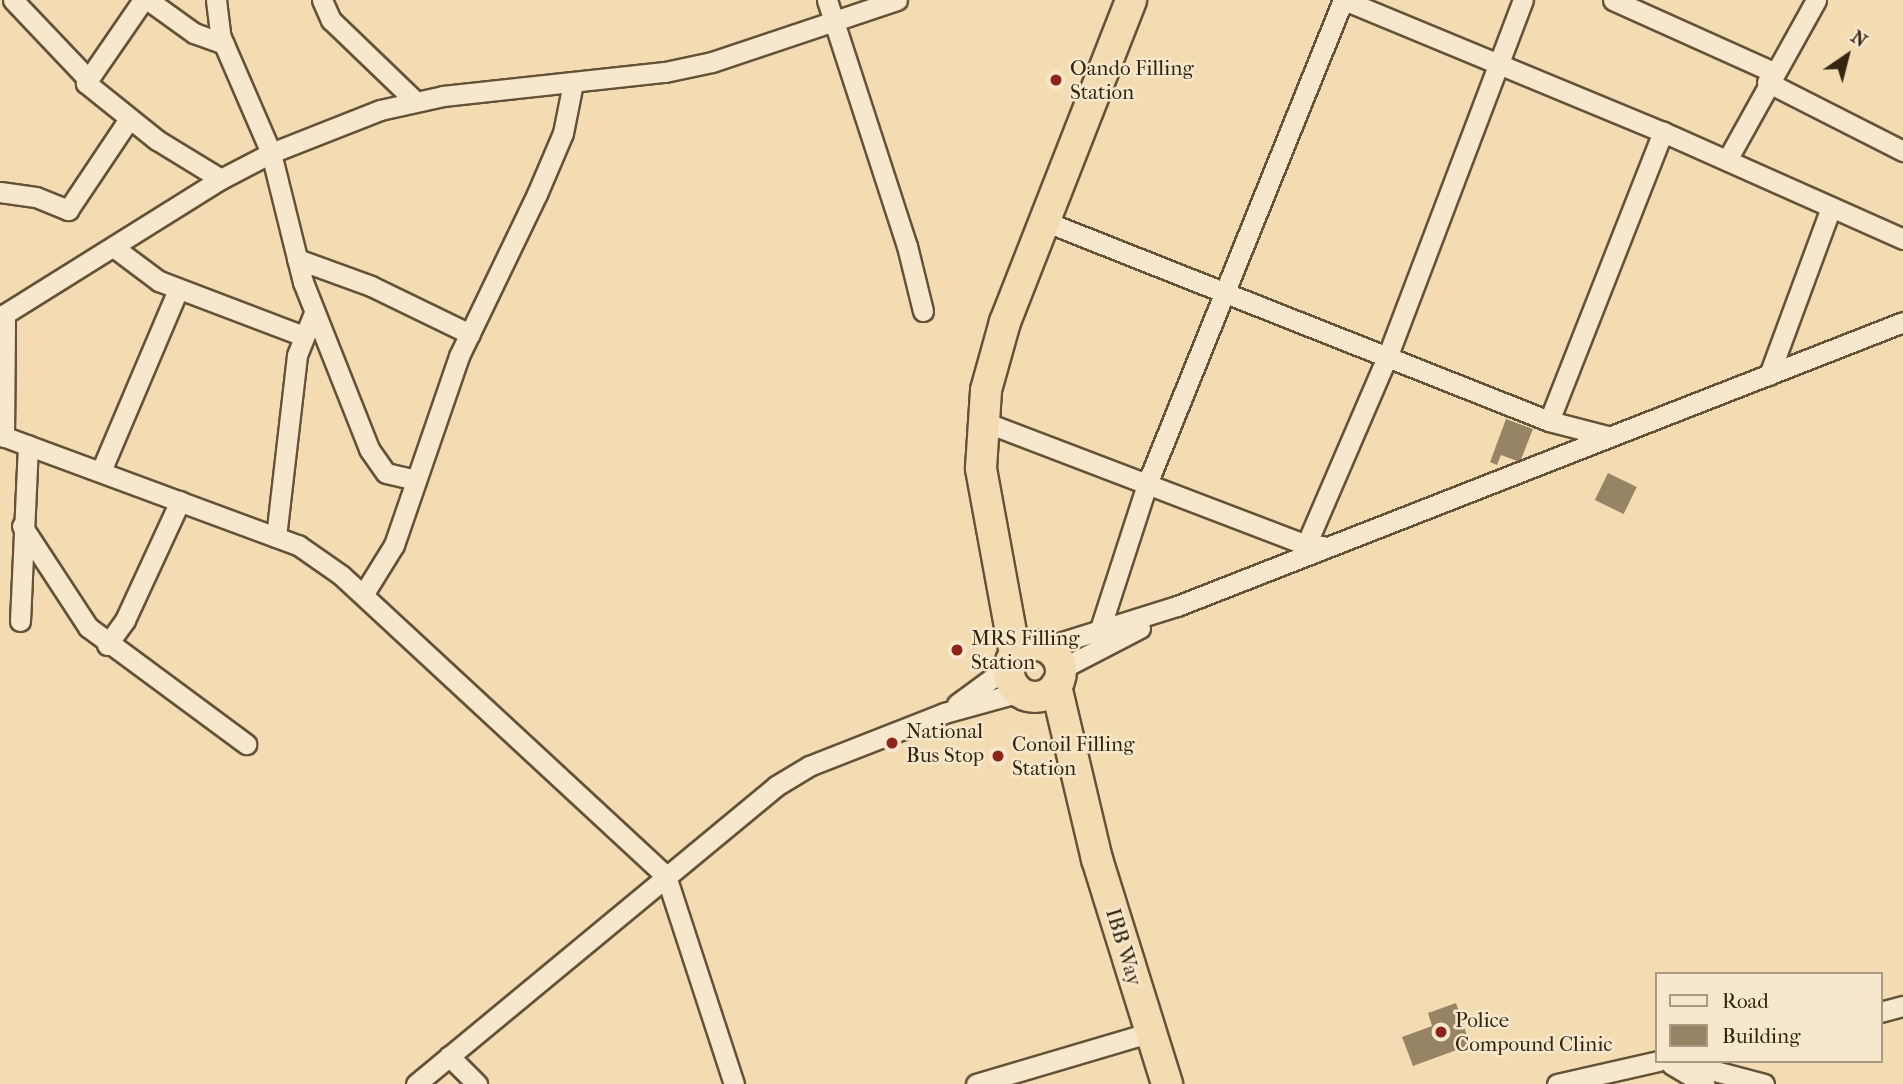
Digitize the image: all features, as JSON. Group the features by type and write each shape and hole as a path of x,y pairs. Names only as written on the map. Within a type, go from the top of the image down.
{"highway":[{"name":"IBB Way","path":"1131,0 995,353 982,421 981,468 996,538 1035,669 1084,809 1167,1084"}],"street":[{"path":"13,0 86,77 89,88 129,119 221,178"},
{"path":"86,77 145,0 194,33 224,44"},
{"path":"216,0 224,44 271,153 297,259 314,313 375,462 386,473 416,480"},
{"path":"322,0 331,20 414,100"},
{"path":"827,0 906,246 923,312"},
{"path":"734,1084 666,876 363,595 322,561 276,537 2,436 2,315 116,248 221,178 271,153 414,100 573,83 712,62 897,0"},
{"path":"1099,632 1147,484 1222,291 1344,0 1663,132 1903,239"},
{"path":"1314,546 1523,0"},
{"path":"1613,0 1770,77 1903,151"},
{"path":"1727,160 1770,77 1816,0"},
{"path":"363,595 394,545 470,334 537,194 562,133 573,83"},
{"path":"0,191 36,197 68,210 129,119"},
{"path":"1549,421 1663,132"},
{"path":"1769,375 1831,207"},
{"path":"1044,221 1549,421 1607,436"},
{"path":"116,248 142,270 178,290 304,335"},
{"path":"297,259 371,286 470,334"},
{"path":"101,471 178,290"},
{"path":"276,537 298,355 314,313"},
{"path":"416,1084 776,786 808,766 944,713 1035,669 1314,546 1903,322"},
{"path":"982,421 1314,546"},
{"path":"20,621 22,526 28,445"},
{"path":"107,645 132,607 180,501"},
{"path":"22,526 72,606 107,645 246,744"},
{"path":"944,713 1035,669 1099,632 1177,606"},
{"path":"1882,1011 1903,1006"},
{"path":"976,1084 1000,1081 1151,1032"},
{"path":"449,1056 477,1084"},
{"path":"1558,1084 1654,1062"},
{"path":"1670,1063 1704,1084"},
{"path":"1685,1063 1764,1084"}],"building":[{"path":"1506,419 1533,429 1520,462 1501,455 1497,465 1490,462"},
{"path":"1608,473 1637,487 1624,514 1595,500"},
{"name":"Police Compound Clinic","path":"1456,1003 1470,1045 1413,1066 1402,1037 1432,1026 1428,1013"}],"place":[{"name":"Oando Filling Station","path":"1056,80"},
{"name":"MRS Filling Station","path":"957,650"},
{"name":"National Bus Stop","path":"892,743"},
{"name":"Conoil Filling Station","path":"998,756"},
{"name":"Police Compound Clinic","path":"1441,1032"}]}
